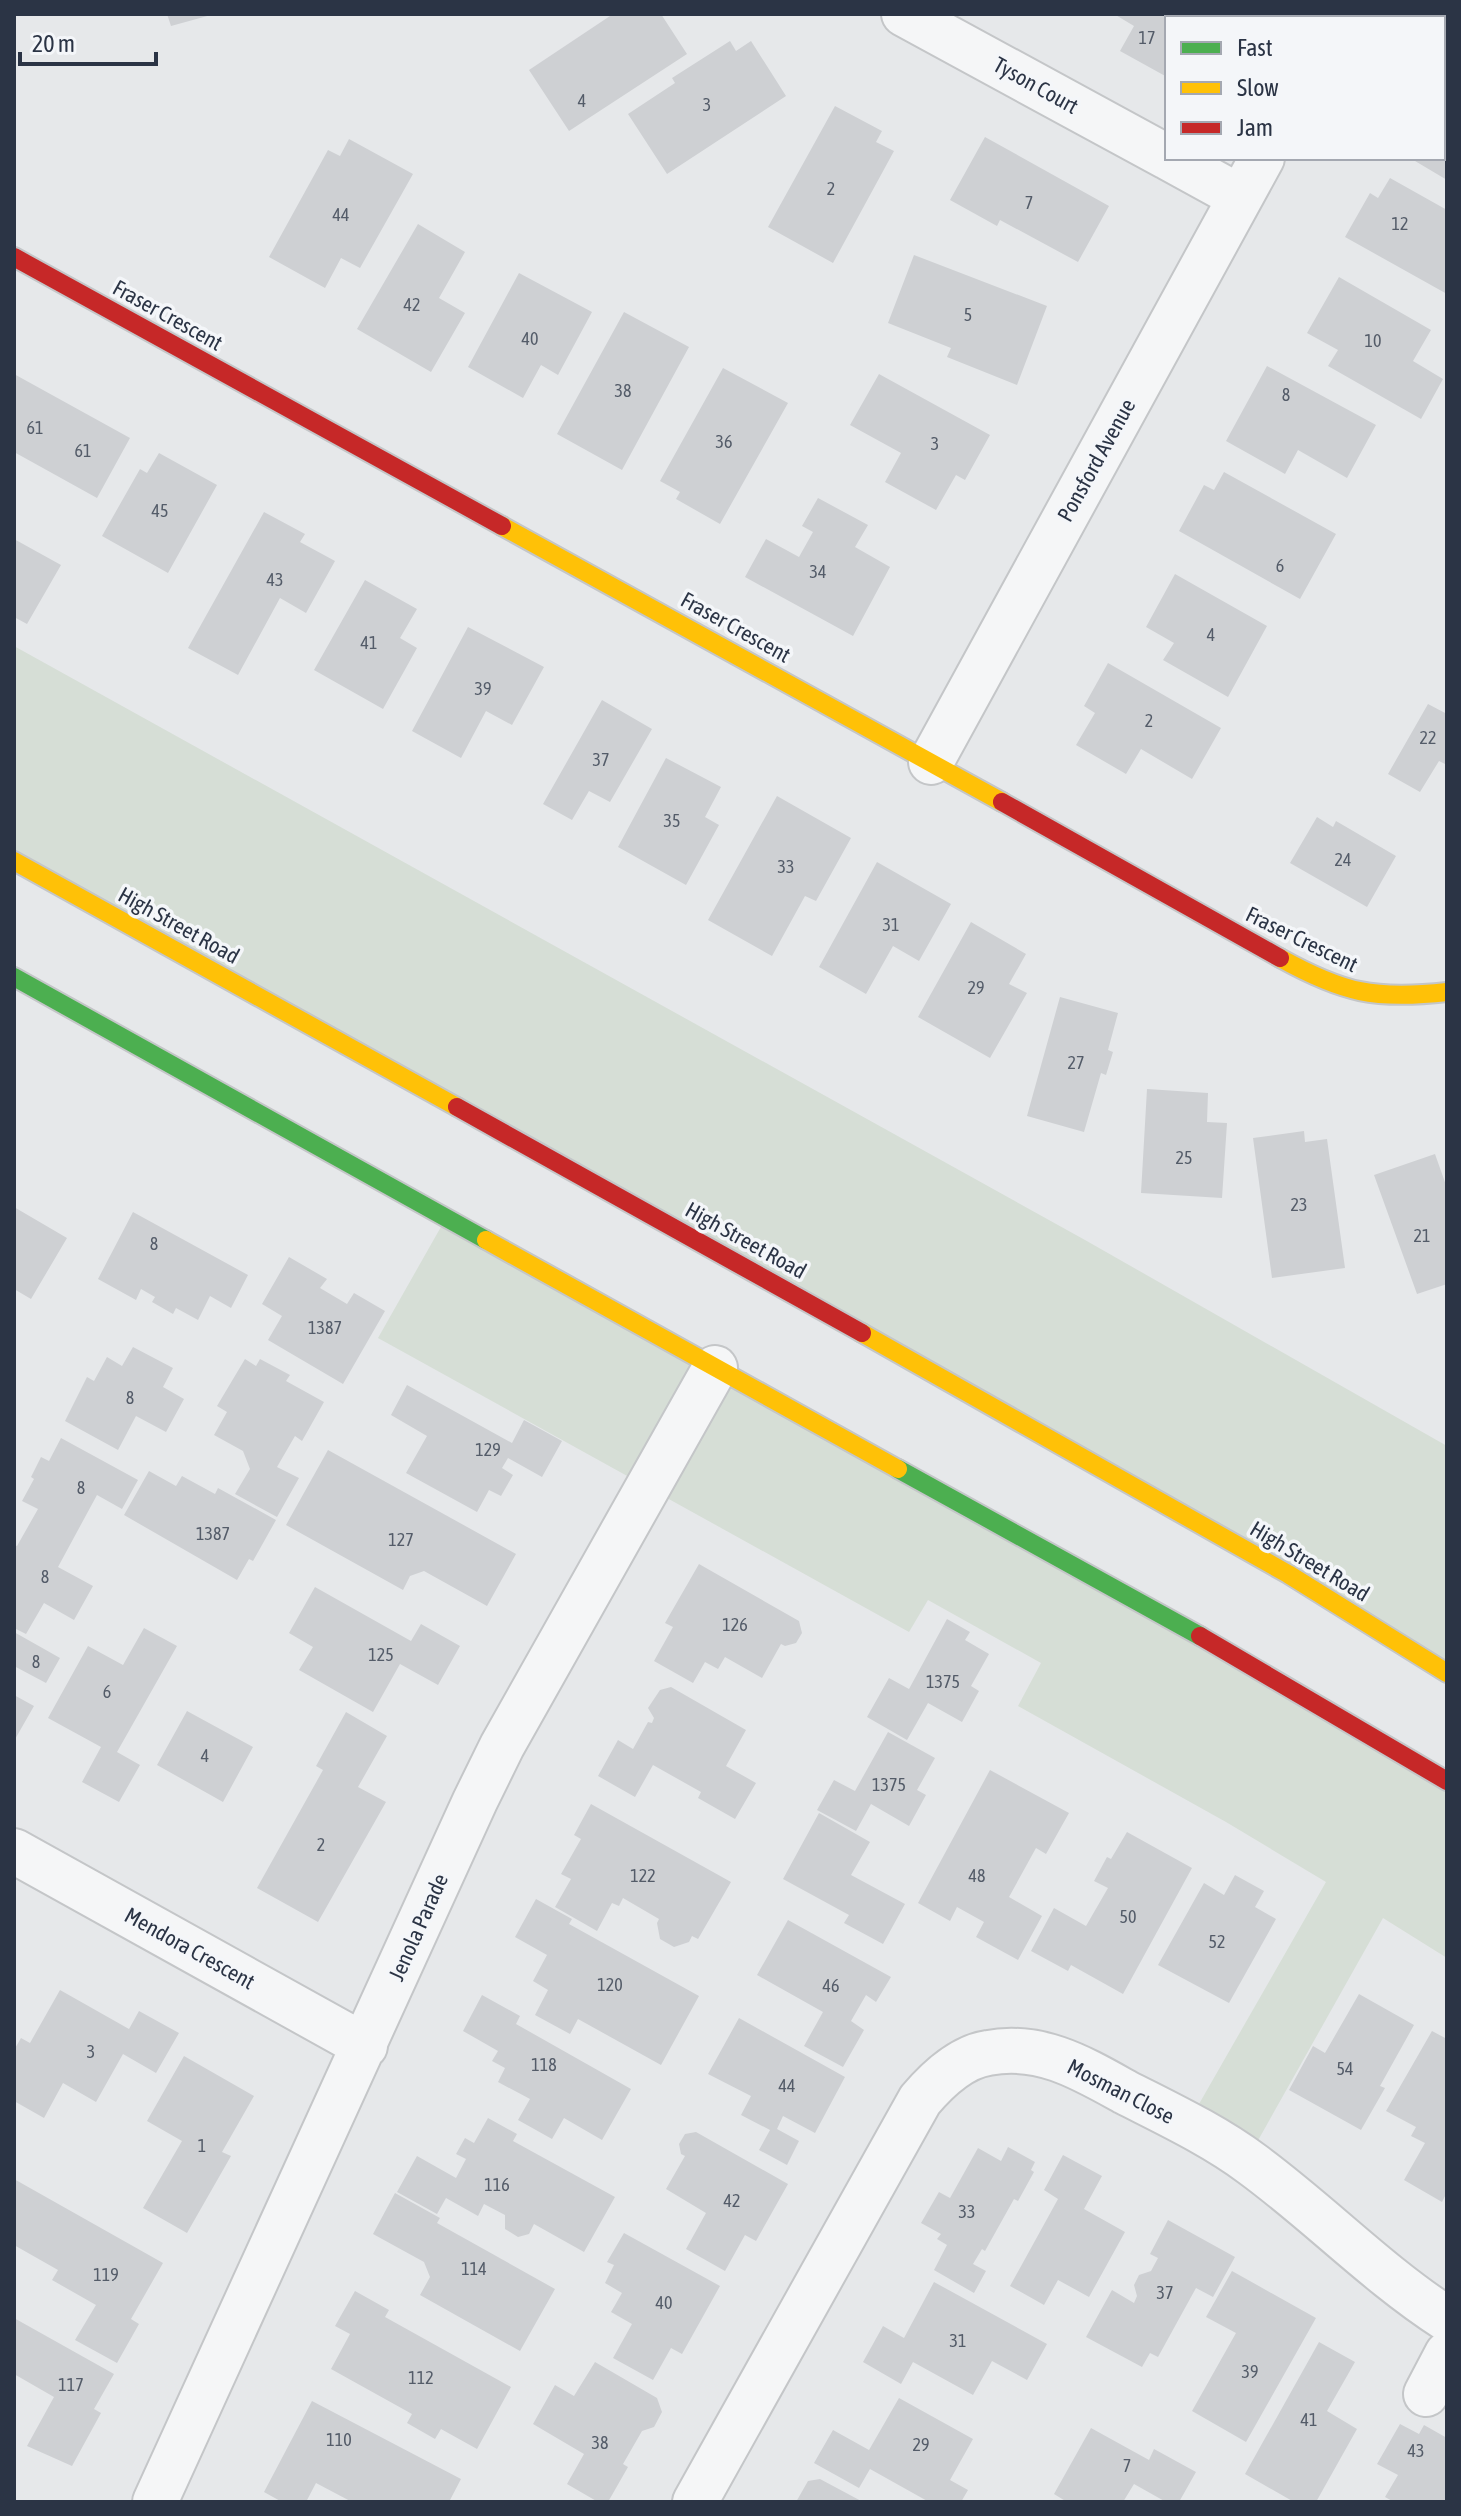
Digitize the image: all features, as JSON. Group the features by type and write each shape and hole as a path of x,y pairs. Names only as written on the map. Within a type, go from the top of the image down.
{"main road":[{"name":"Fraser Crescent","path":"14,257 1311,975 1365,993 1402,997 1447,992"},
{"name":"High Street Road","path":"14,861 797,1296 1247,1551 1447,1673"},
{"path":"14,977 1262,1670 1447,1781"}],"street":[{"name":"Tyson Court","path":"904,14 1165,155"},
{"name":"Tyson Court","path":"1173,160 1240,197"},
{"name":"Ponsford Avenue","path":"931,762 1261,160"},
{"name":"Jenola Parade","path":"155,2502 502,1746 715,1368"},
{"name":"Mendora Crescent","path":"14,1851 365,2046"},
{"name":"Mosman Close","path":"695,2502 920,2100 950,2070 986,2053 1025,2051 1063,2059 1220,2143 1254,2165 1408,2293 1447,2319"},
{"path":"1426,2394 1447,2354"}],"shaded area":[{"path":"14,646 1085,1240 1447,1446 1447,1673 14,861"},
{"path":"446,1218 1447,1781 1447,1958 1383,1918 1247,2160 1187,2125 1326,1882 1226,1822 1018,1706 1041,1663 928,1600 909,1632 378,1338"}],"building":[{"path":"167,14 210,14 211,15 171,26"},
{"path":"613,14 661,14 687,54 569,131 529,70"},
{"path":"1114,14 1223,14 1165,16 1165,76 1120,51 1134,26"},
{"path":"730,41 736,51 751,41 786,96 667,174 628,114 675,83 672,78"},
{"path":"1445,77 1447,78 1447,180 1413,160 1445,160"},
{"path":"835,106 882,131 876,142 894,151 833,263 768,227"},
{"path":"985,137 1109,206 1078,262 1000,220 997,226 950,200"},
{"path":"349,139 413,174 360,268 341,258 325,288 269,257 328,150 340,156"},
{"path":"1390,178 1447,210 1447,294 1345,237 1370,193 1378,198"},
{"path":"418,224 465,252 439,298 465,313 431,372 357,329"},
{"path":"914,255 1047,306 1017,385 947,357 951,348 888,323"},
{"path":"519,273 592,312 558,375 541,365 523,398 468,367"},
{"path":"1339,277 1431,330 1413,361 1443,379 1421,419 1328,366 1338,350 1307,333"},
{"path":"624,312 689,347 622,470 557,434"},
{"path":"1267,366 1376,425 1347,478 1298,450 1285,474 1226,441"},
{"path":"723,368 788,403 720,524 676,499 680,492 660,481"},
{"path":"14,374 130,438 97,498 14,452"},
{"path":"879,374 990,435 965,480 956,475 936,510 885,482 901,453 850,425"},
{"path":"159,453 217,485 168,573 102,536 140,469 147,473"},
{"path":"1224,472 1336,534 1300,599 1179,531 1204,485 1214,490"},
{"path":"818,498 868,525 855,547 890,567 853,636 745,577 766,539 799,557 813,532 802,526"},
{"path":"264,512 305,534 300,542 335,561 306,613 280,598 238,675 188,648"},
{"path":"14,539 61,565 27,624 14,617"},
{"path":"1175,574 1267,626 1228,697 1163,660 1174,643 1146,627"},
{"path":"365,580 417,609 400,638 417,648 383,709 314,670"},
{"path":"468,627 544,667 512,725 486,711 461,758 412,731"},
{"path":"1108,663 1221,728 1192,779 1141,749 1126,774 1076,745 1095,713 1084,706"},
{"path":"602,700 652,729 610,802 589,791 572,820 543,804"},
{"path":"1428,704 1447,714 1447,765 1439,761 1420,792 1388,774"},
{"path":"666,758 721,787 705,817 719,825 686,885 618,847"},
{"path":"777,796 851,838 816,901 805,896 772,956 708,920"},
{"path":"1317,817 1333,827 1336,821 1396,856 1367,907 1290,863"},
{"path":"877,862 951,904 919,961 893,946 866,994 819,967"},
{"path":"971,922 1026,954 1009,984 1027,993 990,1058 918,1017"},
{"path":"1060,997 1118,1013 1108,1050 1113,1052 1106,1075 1101,1073 1084,1132 1027,1116"},
{"path":"1147,1089 1208,1093 1207,1122 1227,1123 1222,1198 1141,1193"},
{"path":"1304,1131 1305,1142 1327,1139 1345,1268 1272,1278 1253,1138"},
{"path":"1435,1154 1447,1188 1447,1284 1417,1294 1374,1175"},
{"path":"14,1207 67,1238 31,1299 14,1289"},
{"path":"133,1212 248,1275 231,1308 210,1296 198,1320 176,1308 173,1314 152,1302 155,1297 141,1289 136,1300 98,1279"},
{"path":"289,1257 327,1279 320,1288 347,1304 354,1293 385,1311 343,1384 268,1340 282,1316 262,1304"},
{"path":"133,1347 173,1368 163,1387 184,1399 166,1432 136,1416 118,1450 65,1421 87,1377 94,1381 107,1357 122,1366"},
{"path":"245,1359 256,1366 260,1359 290,1375 286,1381 324,1402 302,1441 295,1436 277,1467 299,1478 277,1517 235,1494 250,1469 243,1451 214,1435 227,1412 217,1406"},
{"path":"407,1385 512,1443 524,1420 562,1441 542,1477 508,1458 502,1468 513,1475 501,1496 489,1490 477,1512 406,1473 427,1436 391,1415"},
{"path":"61,1438 138,1480 122,1509 97,1495 58,1567 93,1586 74,1620 44,1603 26,1634 14,1628 14,1545 17,1546 38,1509 22,1501 34,1479 31,1477 41,1457 49,1461"},
{"path":"328,1450 516,1554 487,1606 424,1571 410,1576 403,1590 286,1525"},
{"path":"149,1471 176,1486 182,1476 215,1494 218,1488 276,1520 253,1561 249,1559 237,1580 124,1515"},
{"path":"699,1564 799,1621 802,1633 796,1643 781,1644 762,1678 725,1657 718,1669 705,1662 693,1683 654,1661 673,1627 665,1623"},
{"path":"315,1587 411,1641 421,1624 460,1646 438,1685 400,1664 373,1712 299,1670 313,1647 289,1633"},
{"path":"947,1619 970,1632 965,1640 989,1654 971,1686 979,1691 962,1722 928,1703 907,1740 867,1717 889,1678 909,1689"},
{"path":"144,1628 177,1646 117,1752 140,1765 119,1802 82,1782 101,1747 48,1718 88,1646 123,1665"},
{"path":"14,1632 60,1658 46,1683 14,1666"},
{"path":"671,1687 746,1730 726,1766 756,1783 735,1819 698,1798 701,1792 653,1765 635,1797 598,1776 618,1740 633,1749 648,1722 652,1723 654,1718 648,1708 660,1690"},
{"path":"14,1695 34,1706 14,1741"},
{"path":"187,1711 253,1747 223,1802 157,1765"},
{"path":"346,1712 387,1736 358,1787 386,1802 318,1922 257,1888 323,1770 316,1766"},
{"path":"888,1732 935,1758 917,1790 926,1795 909,1826 871,1804 856,1831 817,1810 834,1780 855,1791"},
{"path":"990,1770 1069,1813 1046,1854 1036,1848 1009,1897 1042,1916 1018,1960 976,1937 984,1922 957,1907 950,1921 918,1903"},
{"path":"591,1804 731,1882 698,1939 692,1936 689,1942 674,1947 660,1939 659,1919 623,1898 619,1906 612,1903 597,1931 555,1907 571,1879 561,1874 581,1839 574,1835"},
{"path":"819,1813 870,1842 851,1875 905,1904 883,1944 844,1923 849,1915 783,1879"},
{"path":"1127,1832 1192,1868 1123,1994 1071,1965 1068,1971 1031,1951 1054,1908 1086,1926 1108,1888 1094,1881 1107,1857 1111,1859"},
{"path":"1235,1875 1264,1891 1255,1907 1276,1919 1229,2003 1158,1965 1204,1883 1224,1895"},
{"path":"536,1899 572,1919 569,1924 699,1996 661,2065 578,2019 570,2034 535,2015 548,1990 533,1981 547,1955 515,1937"},
{"path":"788,1920 891,1977 876,2002 866,1995 851,2021 864,2030 843,2067 804,2046 823,2012 757,1975"},
{"path":"60,1990 129,2029 139,2011 179,2033 156,2073 123,2054 96,2102 63,2083 44,2118 14,2101 14,2050 21,2038 30,2043"},
{"path":"1359,1994 1414,2025 1380,2086 1385,2088 1361,2130 1289,2090 1313,2046 1325,2053"},
{"path":"482,1995 520,2016 516,2024 631,2089 602,2140 564,2118 552,2139 518,2120 530,2099 498,2082 505,2068 492,2061 498,2051 463,2031"},
{"path":"739,2018 845,2077 815,2133 783,2116 777,2129 799,2141 787,2165 759,2150 770,2130 741,2115 751,2096 708,2074"},
{"path":"1432,2031 1447,2039 1447,2192 1442,2202 1404,2180 1425,2143 1411,2136 1416,2127 1386,2111"},
{"path":"184,2056 254,2096 222,2152 231,2156 187,2233 143,2208 182,2141 147,2121"},
{"path":"488,2118 517,2134 513,2141 615,2197 584,2252 534,2224 529,2234 518,2237 505,2229 505,2215 484,2204 478,2216 446,2198 437,2214 397,2192 417,2156 456,2178 466,2159 456,2154 465,2138 474,2143"},
{"path":"696,2132 788,2184 756,2241 745,2235 725,2271 686,2249 706,2213 666,2189 685,2156 681,2154 679,2144 685,2134"},
{"path":"1008,2147 1035,2162 1031,2170 1034,2172 1018,2201 1014,2199 985,2251 982,2249 973,2264 986,2271 974,2293 934,2270 947,2245 937,2239 941,2234 921,2223 939,2192 950,2198 978,2148 1001,2161"},
{"path":"1063,2155 1102,2176 1084,2209 1125,2232 1089,2297 1058,2280 1044,2305 1010,2286 1058,2199 1044,2190"},
{"path":"14,2179 163,2263 131,2319 139,2324 117,2363 75,2340 96,2305 52,2280 58,2270 14,2245"},
{"path":"395,2193 440,2218 437,2223 555,2289 520,2351 420,2295 430,2277 424,2262 373,2234"},
{"path":"1168,2220 1235,2257 1213,2297 1196,2288 1158,2357 1150,2353 1142,2367 1086,2337 1112,2290 1134,2303 1137,2296 1134,2285 1139,2275 1151,2271 1158,2258 1150,2254"},
{"path":"624,2233 720,2286 682,2354 671,2348 653,2380 613,2358 632,2324 611,2312 622,2293 605,2283 614,2265 607,2262"},
{"path":"1232,2271 1316,2318 1246,2442 1192,2411 1236,2333 1206,2317"},
{"path":"934,2282 1047,2344 1027,2380 992,2361 973,2395 913,2362 901,2384 863,2362 883,2326 904,2338"},
{"path":"355,2291 389,2310 385,2317 511,2387 477,2449 441,2429 435,2439 407,2423 412,2414 331,2369 350,2334 335,2326"},
{"path":"14,2318 114,2374 94,2409 101,2413 72,2466 27,2446 54,2397 14,2374"},
{"path":"1319,2342 1355,2362 1327,2411 1357,2429 1316,2502 1294,2502 1245,2474"},
{"path":"595,2362 657,2398 662,2412 654,2427 642,2431 623,2464 628,2467 608,2502 598,2502 567,2484 584,2454 533,2424 555,2385 574,2396"},
{"path":"899,2398 973,2439 950,2480 968,2490 961,2502 929,2502 870,2469 859,2488 814,2463 833,2430 869,2450"},
{"path":"312,2401 461,2479 449,2502 352,2502 316,2483 306,2502 282,2502 264,2492"},
{"path":"1400,2424 1419,2434 1424,2425 1447,2438 1447,2502 1394,2502 1385,2497 1398,2475 1377,2464"},
{"path":"1091,2428 1149,2460 1154,2449 1196,2472 1179,2502 1166,2502 1134,2484 1123,2502 1067,2502 1054,2494"},
{"path":"820,2479 863,2502 796,2502 808,2481"}],"traffic: fast":[{"path":"14,977 486,1240"},
{"path":"898,1469 1200,1636"}],"traffic: slow":[{"path":"502,526 1002,802"},
{"path":"14,861 457,1107"},
{"path":"1280,958 1323,979 1360,991 1399,995 1447,992"},
{"path":"486,1240 898,1469"},
{"path":"862,1333 1288,1574 1447,1673"}],"traffic: jam":[{"path":"14,257 502,526"},
{"path":"1002,802 1280,958"},
{"path":"457,1107 862,1333"},
{"path":"1200,1636 1447,1781"}]}
